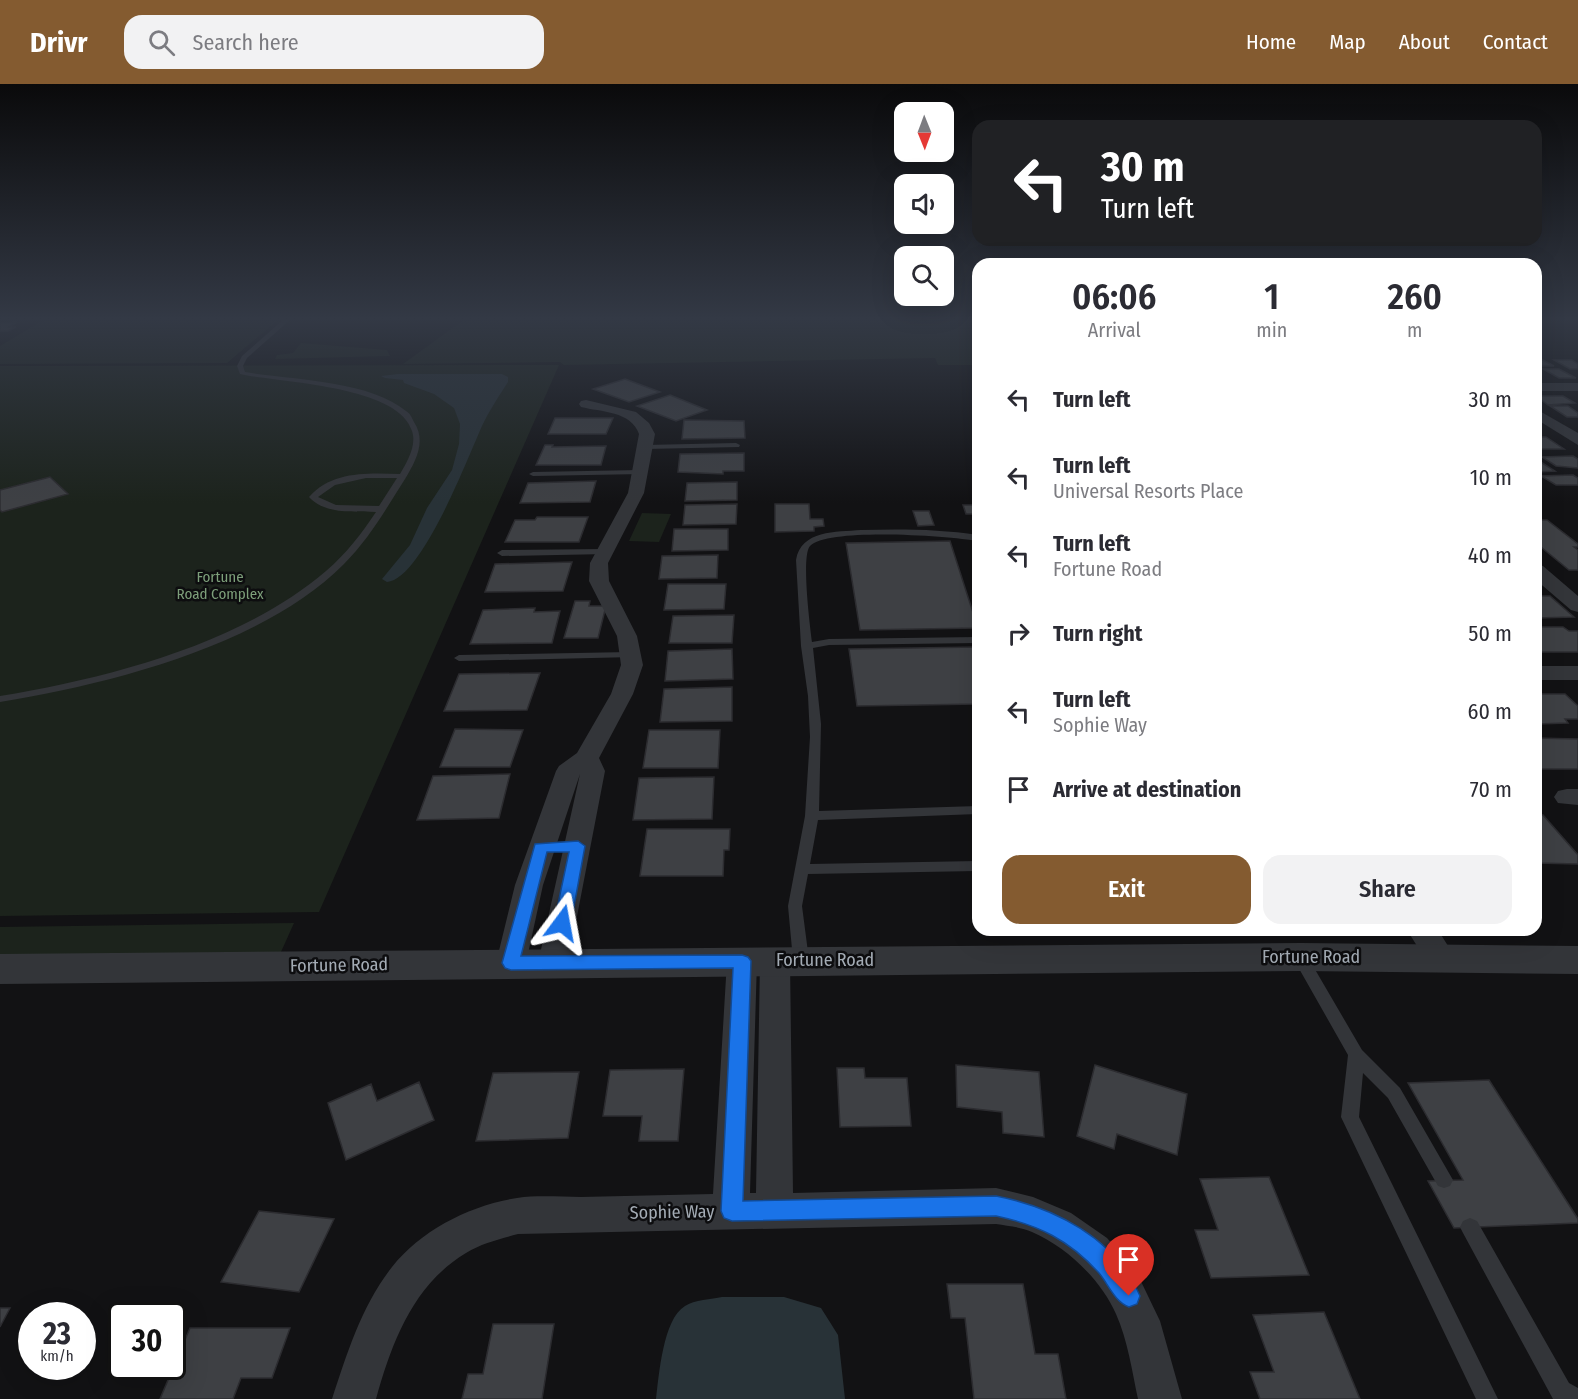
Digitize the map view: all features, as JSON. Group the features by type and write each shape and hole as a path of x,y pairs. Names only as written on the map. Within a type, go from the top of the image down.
{"street":[{"path":"1542,387 1578,387"},
{"path":"511,963 541,847 574,794 593,771 587,758 622,694 632,665 627,636 598,581 599,563 636,493 647,434 646,425 636,416 586,404"},
{"path":"1542,417 1578,440"},
{"path":"1542,578 1578,606"},
{"path":"1542,673 1578,673"},
{"path":"554,963 578,846 574,794"},
{"name":"Fortune Road","path":"0,969 1300,957 1431,944 1578,960"},
{"path":"772,961 774,1210"},
{"path":"732,1211 772,961"},
{"name":"Sophie Way","path":"354,1399 365,1359 387,1307 418,1265 457,1236 500,1219 518,1216 996,1206 1044,1218 1093,1251 1108,1268 1129,1296 1141,1328 1160,1399"}],"lane":[{"path":"0,699 64,688 133,669 238,630 277,610 329,574 358,543 403,476 418,446 418,433 404,411 367,394 343,387 295,380"},
{"path":"645,447 736,445"},
{"path":"533,474 640,472"},
{"path":"381,509 338,508 320,505 313,497 323,486 338,480 357,476 403,476"},
{"path":"772,961 795,906 812,816 815,775 815,711 806,646 802,556 805,545 815,538 841,534 934,533 972,537"},
{"path":"502,553 605,552"},
{"path":"806,646 829,642 972,640"},
{"path":"459,658 630,655"},
{"path":"812,816 972,810"},
{"path":"541,847 578,846"},
{"path":"802,869 972,866"},
{"path":"1300,957 1356,1055 1394,1093 1444,1180"},
{"path":"1356,1055 1350,1117 1487,1399"},
{"path":"1470,1227 1569,1395"}],"green space":[{"name":"Fortune Road Complex","path":"0,380 552,380 319,912 0,916"},
{"path":"642,513 671,514 659,542 629,541"},
{"path":"294,923 281,952 0,956 0,927"}],"shaded area":[{"path":"403,380 508,380 485,420 455,488 429,539 415,561 401,576 387,582 382,579 410,545 427,508 452,470 459,444 460,424 454,408 434,394 404,383"},
{"path":"722,1297 784,1297 821,1308 838,1335 845,1399 656,1399 663,1348 678,1313 693,1302"}],"building":[{"path":"621,380 629,380 660,392 629,402 593,389"},
{"path":"670,395 707,410 676,421 637,406"},
{"path":"1542,396 1563,396 1575,403 1548,405 1542,400"},
{"path":"1550,406 1568,406 1578,413 1578,417 1567,417"},
{"path":"555,418 613,418 606,434 548,434"},
{"path":"684,420 744,421 745,438 682,439"},
{"path":"1542,437 1546,437 1564,449 1542,449"},
{"path":"545,445 553,445 552,447 606,446 601,465 536,465"},
{"path":"744,453 744,471 723,471 723,474 678,472 680,454"},
{"path":"1573,456 1578,459 1578,468 1556,466 1542,457"},
{"path":"1542,463 1555,471 1542,472"},
{"path":"1573,475 1578,478 1578,485 1556,485 1542,476"},
{"path":"50,477 68,494 2,512 0,510 0,490"},
{"path":"596,481 590,502 520,503 528,483"},
{"path":"737,482 737,500 685,501 687,483"},
{"path":"737,504 736,524 683,525 685,505"},
{"path":"775,504 809,504 810,519 823,519 824,526 814,527 814,531 775,532"},
{"path":"963,505 972,505 972,514 966,514"},
{"path":"913,511 929,511 934,525 918,526"},
{"path":"537,517 588,517 579,542 505,542 515,520 535,520"},
{"path":"1542,520 1547,520 1578,544 1578,547 1574,547 1578,550 1578,570 1569,570 1542,548"},
{"path":"674,529 728,529 728,550 672,551"},
{"path":"950,541 972,609 972,628 860,630 846,543"},
{"path":"718,555 717,578 659,579 662,556"},
{"path":"572,562 563,591 485,592 495,564"},
{"path":"668,584 726,584 724,609 664,610"},
{"path":"1542,596 1550,596 1574,617 1542,618"},
{"path":"575,601 590,601 589,606 606,606 598,638 564,638"},
{"path":"535,608 534,612 560,611 552,643 470,644 483,610"},
{"path":"734,615 732,643 669,643 673,616"},
{"path":"1542,627 1563,627 1569,631 1578,631 1578,652 1542,652"},
{"path":"972,647 972,704 857,706 849,649"},
{"path":"732,649 733,679 665,681 668,651"},
{"path":"540,673 527,710 444,711 459,674"},
{"path":"732,687 732,721 660,722 664,689"},
{"path":"1542,694 1565,694 1578,706 1578,719 1565,719 1568,723 1542,724"},
{"path":"455,729 523,730 510,767 440,767"},
{"path":"649,730 720,730 718,768 643,768"},
{"path":"1542,738 1578,739 1578,769 1542,769"},
{"path":"510,774 499,818 417,820 433,776"},
{"path":"714,777 712,819 633,820 639,778"},
{"path":"1542,815 1578,855 1578,864 1542,863"},
{"path":"647,829 730,829 729,850 724,850 723,876 640,876"},
{"path":"956,1065 1039,1072 1044,1137 1003,1133 1002,1112 957,1107"},
{"path":"1095,1065 1187,1094 1177,1155 1117,1134 1114,1149 1077,1136"},
{"path":"837,1068 864,1068 865,1078 907,1078 911,1126 840,1127"},
{"path":"684,1069 678,1141 639,1141 642,1116 603,1116 610,1070"},
{"path":"579,1072 568,1138 476,1141 493,1073"},
{"path":"1489,1080 1578,1219 1578,1223 1454,1228 1428,1181 1463,1180 1408,1083"},
{"path":"419,1082 434,1120 346,1160 328,1103 371,1084 377,1101"},
{"path":"1269,1177 1309,1275 1211,1278 1195,1230 1218,1230 1200,1179"},
{"path":"259,1211 334,1219 299,1292 221,1282"},
{"path":"947,1284 1023,1284 1035,1354 1058,1354 1066,1399 974,1399 965,1318 951,1318"},
{"path":"0,1308 10,1308 0,1327"},
{"path":"1324,1312 1360,1399 1260,1399 1250,1372 1274,1372 1253,1315"},
{"path":"493,1324 554,1324 542,1399 462,1399 468,1374 483,1374"},
{"path":"190,1328 290,1328 272,1378 241,1378 233,1399 160,1399 168,1380 186,1380 186,1337"}],"route":[{"path":"562,923 578,846 541,847 529,885 511,963 742,961 732,1211 996,1206 1020,1211 1044,1218 1093,1251 1129,1296"}]}
